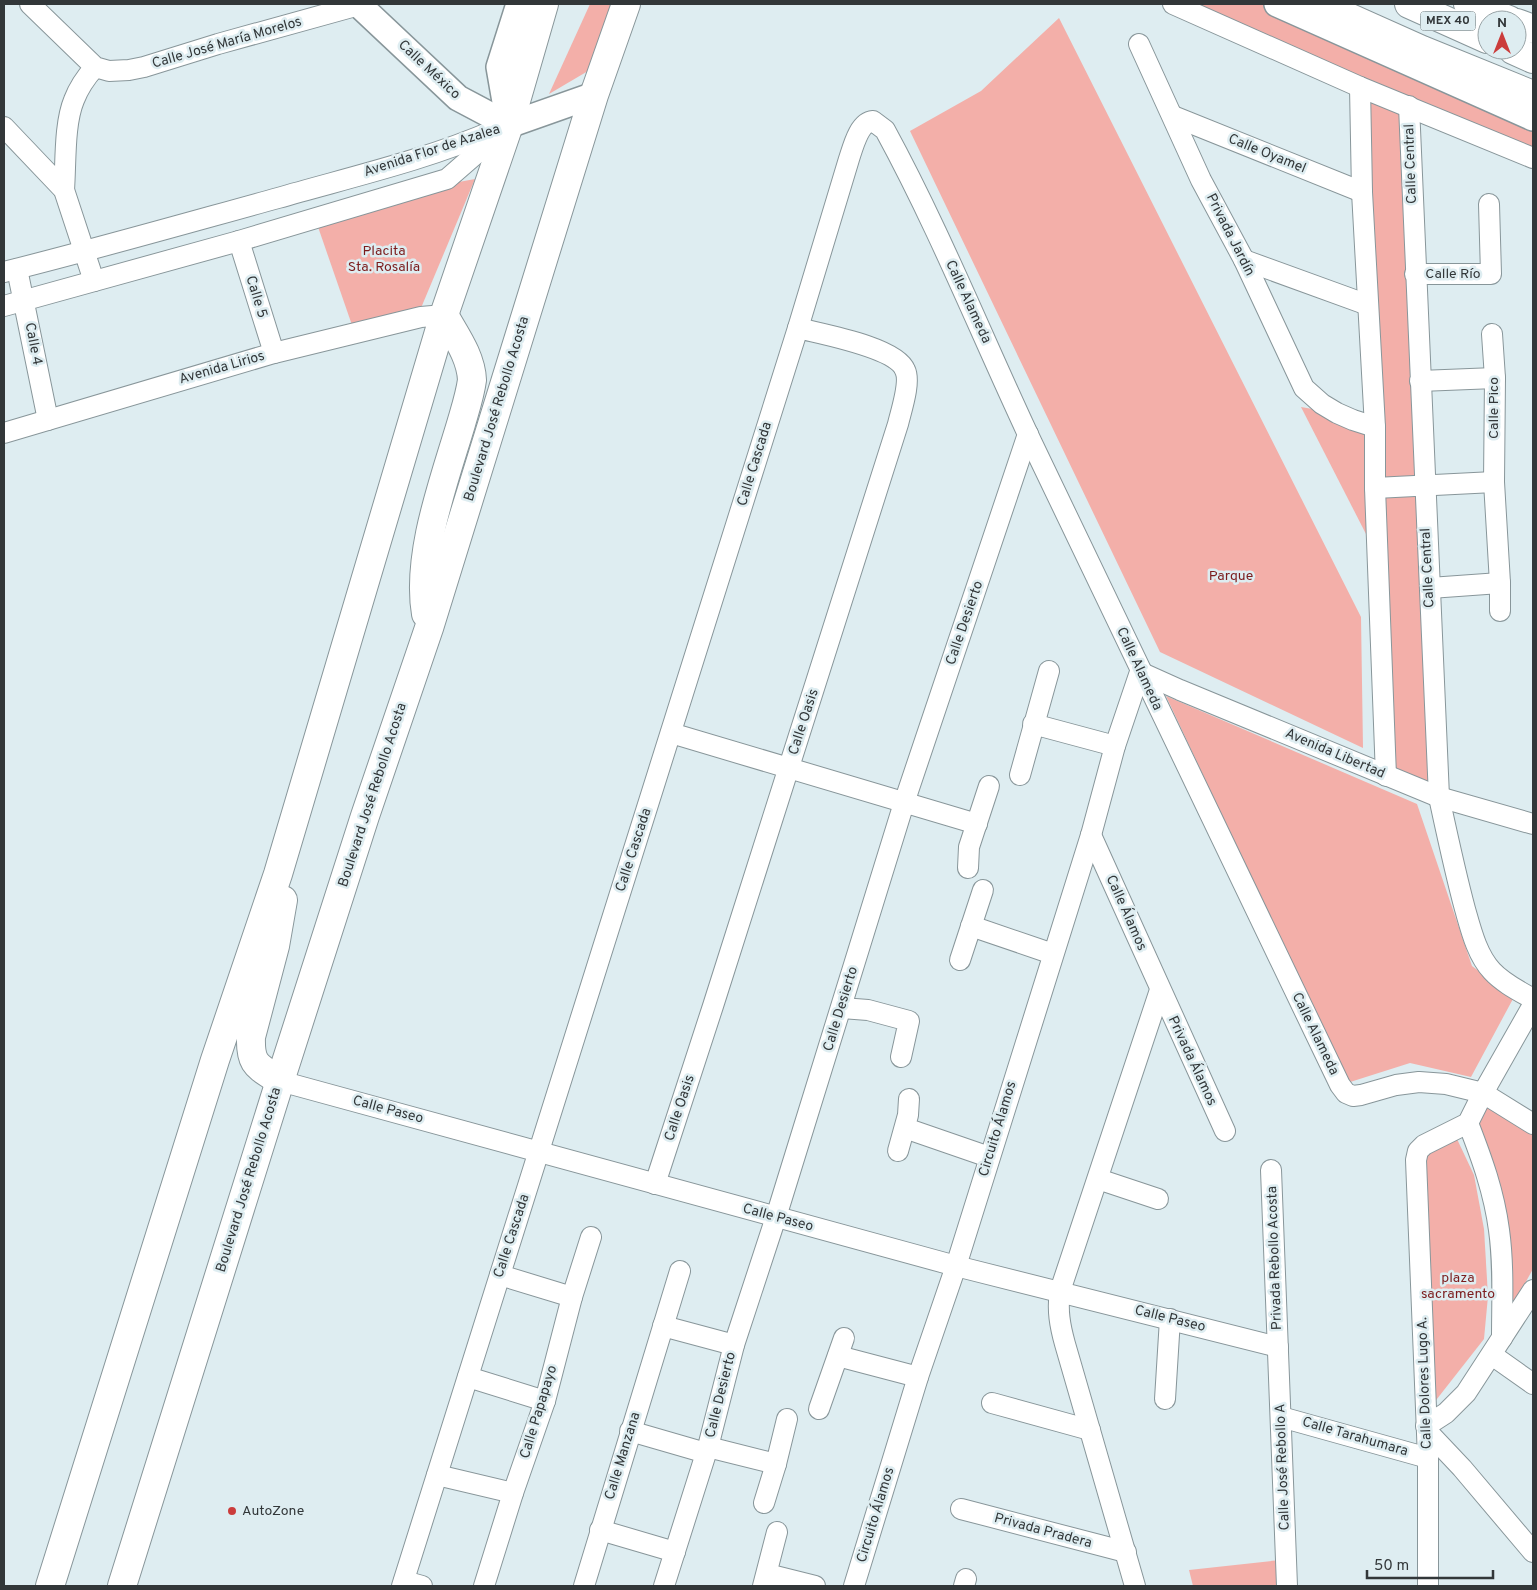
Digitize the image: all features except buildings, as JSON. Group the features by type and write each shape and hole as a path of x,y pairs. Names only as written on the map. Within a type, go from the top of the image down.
{"main road":[{"path":"50,1586 213,1068 278,874 444,315 509,125 544,4"},
{"name":"Boulevard José Rebollo Acosta","path":"122,1586 280,1081 365,816 429,628 594,95 626,4"},
{"path":"1319,4 1422,50 1533,95"},
{"name":"MEX 40","path":"1409,4 1477,35"},
{"name":"MEX 40","path":"1468,4 1483,10"},
{"path":"429,628 424,599 429,541 472,380 472,374 465,353 444,315"},
{"path":"278,874 283,900 281,919 252,1037 251,1052 254,1062 280,1081"}],"street":[{"path":"30,4 95,67 84,80 74,100 69,119 64,190 94,281"},
{"name":"Calle José María Morelos","path":"95,67 109,71 144,67 358,4"},
{"name":"Calle México","path":"358,4 458,98 509,125"},
{"path":"519,4 499,67 509,125 594,95"},
{"path":"1173,4 1360,88 1409,106 1533,158"},
{"path":"1277,4 1533,118"},
{"name":"Privada Jardín","path":"1139,44 1201,180 1244,260 1304,388 1322,404 1337,413 1353,420 1376,426"},
{"path":"1360,88 1362,192 1376,426 1375,488 1386,776"},
{"name":"Calle Central","path":"1409,106 1439,797 1457,881 1472,933 1481,954 1492,971 1507,984 1533,999"},
{"name":"Calle Oyamel","path":"1173,116 1362,192"},
{"name":"Calle Cascada","path":"409,1584 437,1475 798,328 849,159 856,138 868,121 873,121"},
{"name":"Calle Alameda","path":"873,121 886,130 934,226 1028,434 1140,672 1340,1085 1346,1093 1354,1096 1396,1085 1420,1082 1446,1084 1483,1093"},
{"name":"Avenida Flor de Azalea","path":"4,306 239,241 447,179 509,125"},
{"name":"Avenida Flor de Azalea","path":"11,270 375,171 451,147 509,125"},
{"path":"4,127 64,190"},
{"name":"Calle Río","path":"1415,274 1491,274 1489,204"},
{"name":"Calle 5","path":"239,241 274,353"},
{"path":"1244,260 1368,305"},
{"name":"Calle 4","path":"11,270 24,301 48,420"},
{"name":"Avenida Lirios","path":"4,433 274,353 421,317 444,315"},
{"name":"Calle Oasis","path":"655,1184 898,424 907,382 906,370 900,363 888,355 867,346 798,328"},
{"name":"Calle Pico","path":"1492,334 1495,378 1494,482 1500,611"},
{"path":"1420,381 1495,378"},
{"name":"Calle Desierto","path":"664,1586 707,1450 734,1345 842,1008 904,803 1028,434"},
{"path":"1375,488 1494,482"},
{"path":"1430,588 1500,582"},
{"path":"1020,775 1049,671"},
{"name":"Circuito Álamos","path":"854,1586 918,1377 956,1266 1091,835 1116,746 1140,672"},
{"name":"Avenida Libertad","path":"1140,672 1439,797 1533,824"},
{"path":"1033,724 1116,746"},
{"path":"671,733 977,824"},
{"path":"968,868 969,847 989,786"},
{"name":"Calle Álamos","path":"1091,835 1160,990"},
{"path":"960,960 982,890"},
{"path":"971,926 1053,954"},
{"path":"1134,1586 1126,1552 1059,1324 1058,1307 1060,1291 1160,990"},
{"name":"Privada Álamos","path":"1160,990 1225,1131"},
{"path":"1533,1005 1468,1123 1485,1167 1494,1200 1499,1231 1502,1271 1497,1347 1533,1384"},
{"path":"842,1008 868,1010 909,1021 901,1057"},
{"name":"Calle Paseo","path":"280,1081 956,1266 1278,1347"},
{"path":"1483,1093 1533,1124"},
{"path":"898,1151 908,1115 909,1098"},
{"name":"Calle Dolores Lugo A.","path":"1428,1586 1428,1458 1416,1160 1418,1152 1424,1144 1468,1123"},
{"path":"905,1128 989,1157"},
{"name":"Privada Rebollo Acosta","path":"1271,1170 1278,1347"},
{"path":"1098,1179 1158,1199"},
{"name":"Calle Papapayo","path":"484,1586 545,1400 572,1297 591,1237"},
{"name":"Calle Manzana","path":"584,1586 680,1271"},
{"path":"500,1276 572,1297"},
{"path":"1533,1290 1466,1393 1426,1429 1462,1468 1533,1552"},
{"path":"1165,1399 1170,1320"},
{"path":"663,1326 734,1345"},
{"path":"818,1410 841,1347 918,1377"},
{"name":"Calle José Rebollo A","path":"1278,1347 1287,1586"},
{"path":"468,1377 545,1400"},
{"path":"992,1403 1090,1430"},
{"name":"Calle Tarahumara","path":"1282,1417 1428,1458"},
{"path":"764,1502 788,1419"},
{"path":"630,1431 707,1450 776,1464"},
{"path":"437,1475 513,1493"},
{"name":"Privada Pradera","path":"960,1509 1126,1552"},
{"path":"600,1530 675,1552"},
{"path":"777,1532 765,1580 815,1586"}],"green space":[{"path":"590,4 617,4 588,71 549,94"},
{"path":"1178,4 1269,4 1533,122 1533,152"},
{"name":"Parque","path":"1059,18 1361,617 1363,748 1160,652 910,131 981,91"},
{"path":"1361,89 1408,107 1420,482 1377,485"},
{"name":"Placita Sta. Rosalía","path":"475,179 421,308 353,328 317,224 448,184"},
{"path":"1301,407 1324,411 1369,430 1366,534"},
{"path":"1422,488 1433,787 1388,772 1377,490"},
{"path":"1166,696 1417,804 1472,966 1514,997 1471,1077 1410,1063 1347,1083"},
{"path":"1485,1101 1533,1131 1533,1269 1510,1310 1472,1124"},
{"name":"plaza sacramento","path":"1457,1139 1474,1175 1484,1229 1488,1296 1484,1339 1433,1404 1424,1157 1435,1147"},
{"path":"1280,1560 1281,1586 1193,1586 1189,1570"}],"place":[{"name":"AutoZone","path":"232,1511"}]}
